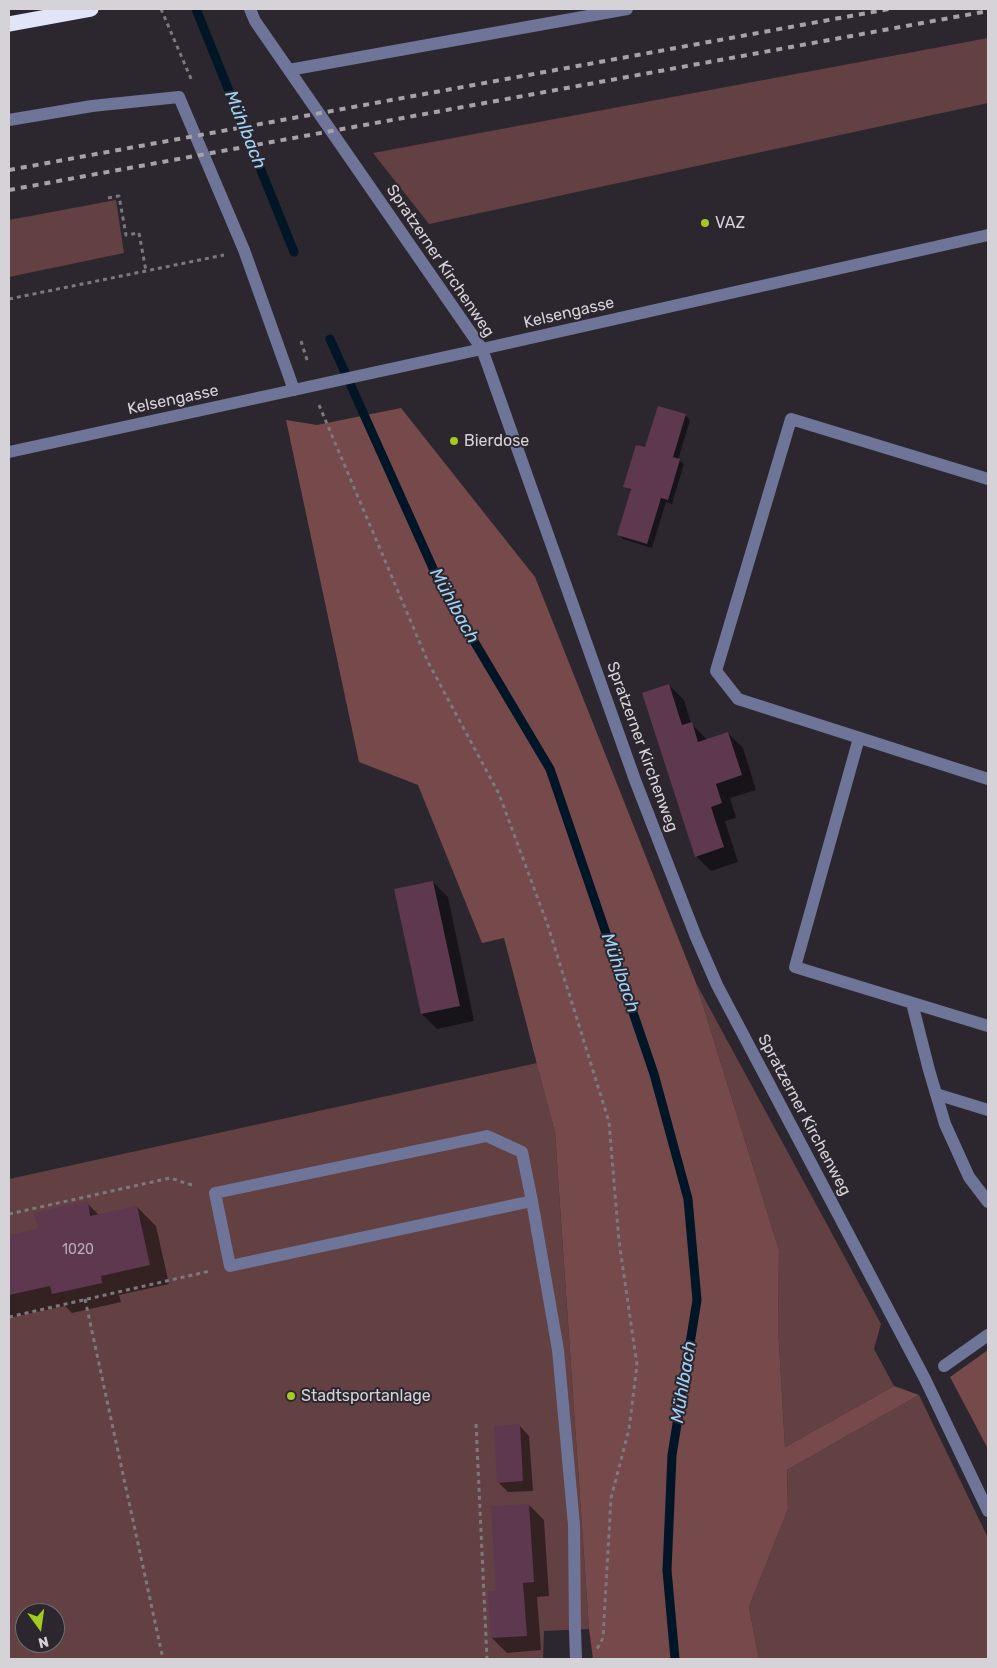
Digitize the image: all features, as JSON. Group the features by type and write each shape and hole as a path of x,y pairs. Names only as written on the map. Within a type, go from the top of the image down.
{"highway":[{"path":"9,24 90,9"}],"street":[{"name":"Spratzerner Kirchenweg","path":"250,9 255,21 482,350 635,780 714,977 925,1379 988,1512"},
{"path":"289,70 628,9"},
{"path":"9,120 92,106 179,98 244,250 294,390"},
{"name":"Kelsengasse","path":"9,452 377,371 482,350 988,235"},
{"path":"988,479 791,419 716,671 738,699 988,779"},
{"path":"859,738 795,967 988,1026"},
{"path":"912,1003 945,1124 969,1177 988,1202"},
{"path":"936,1094 988,1110"},
{"path":"532,1201 230,1266 215,1192 487,1136 522,1152 532,1201 558,1350 574,1525 576,1659"},
{"path":"944,1366 988,1335"}],"path":[{"path":"108,198 119,196 126,235 139,233 146,271"},
{"path":"9,299 244,250"},
{"path":"311,387 428,662 499,794 548,926 609,1122 619,1241 637,1365 629,1429 611,1498 603,1638 596,1652"},
{"path":"9,1214 170,1178 215,1192"},
{"path":"9,1317 230,1266"},
{"path":"85,1300 163,1659"},
{"path":"476,1424 487,1659"}],"shaded area":[{"path":"988,38 988,103 429,224 373,153"},
{"path":"116,200 124,253 9,277 9,220"},
{"path":"401,408 535,577 696,983 779,1250 778,1326 785,1447 894,1386 919,1395 787,1470 788,1509 749,1607 759,1659 593,1659 589,1629 555,1133 504,938 482,943 418,785 359,762 286,420 317,425"},
{"path":"696,983 881,1324 874,1349 894,1386 785,1447 778,1326 779,1250"},
{"name":"Stadtsportanlage","path":"537,1063 555,1133 589,1629 544,1631 543,1659 9,1659 9,1179"},
{"path":"988,1350 988,1449 950,1377"},
{"path":"919,1395 988,1538 988,1658 759,1659 749,1607 788,1509 787,1470"}],"building":[{"path":"658,406 686,414 673,457 680,459 668,500 661,498 647,544 617,535 631,489 623,487 636,445 645,447"},
{"path":"669,684 682,725 692,722 698,742 728,732 742,775 716,784 722,803 711,807 724,847 695,857 642,693"},
{"path":"433,881 460,1006 421,1014 394,889"},
{"path":"88,1201 90,1216 137,1206 150,1265 101,1276 102,1283 52,1294 50,1286 9,1295 9,1235 38,1229 34,1213"},
{"path":"520,1424 523,1481 497,1483 494,1426"},
{"path":"529,1504 534,1582 523,1583 527,1636 491,1638 488,1591 496,1591 491,1506"}],"waterway":[{"name":"Mühlbach","path":"196,9 294,252"},
{"name":"Mühlbach","path":"330,339 440,584 550,769 654,1074 688,1199 697,1300 672,1455 667,1570 675,1659"}],"railway":[{"path":"9,170 889,9"},
{"path":"9,190 988,11"}],"place":[{"name":"VAZ","path":"705,223"},
{"name":"Bierdose","path":"454,441"},
{"name":"Stadtsportanlage","path":"291,1396"}]}
